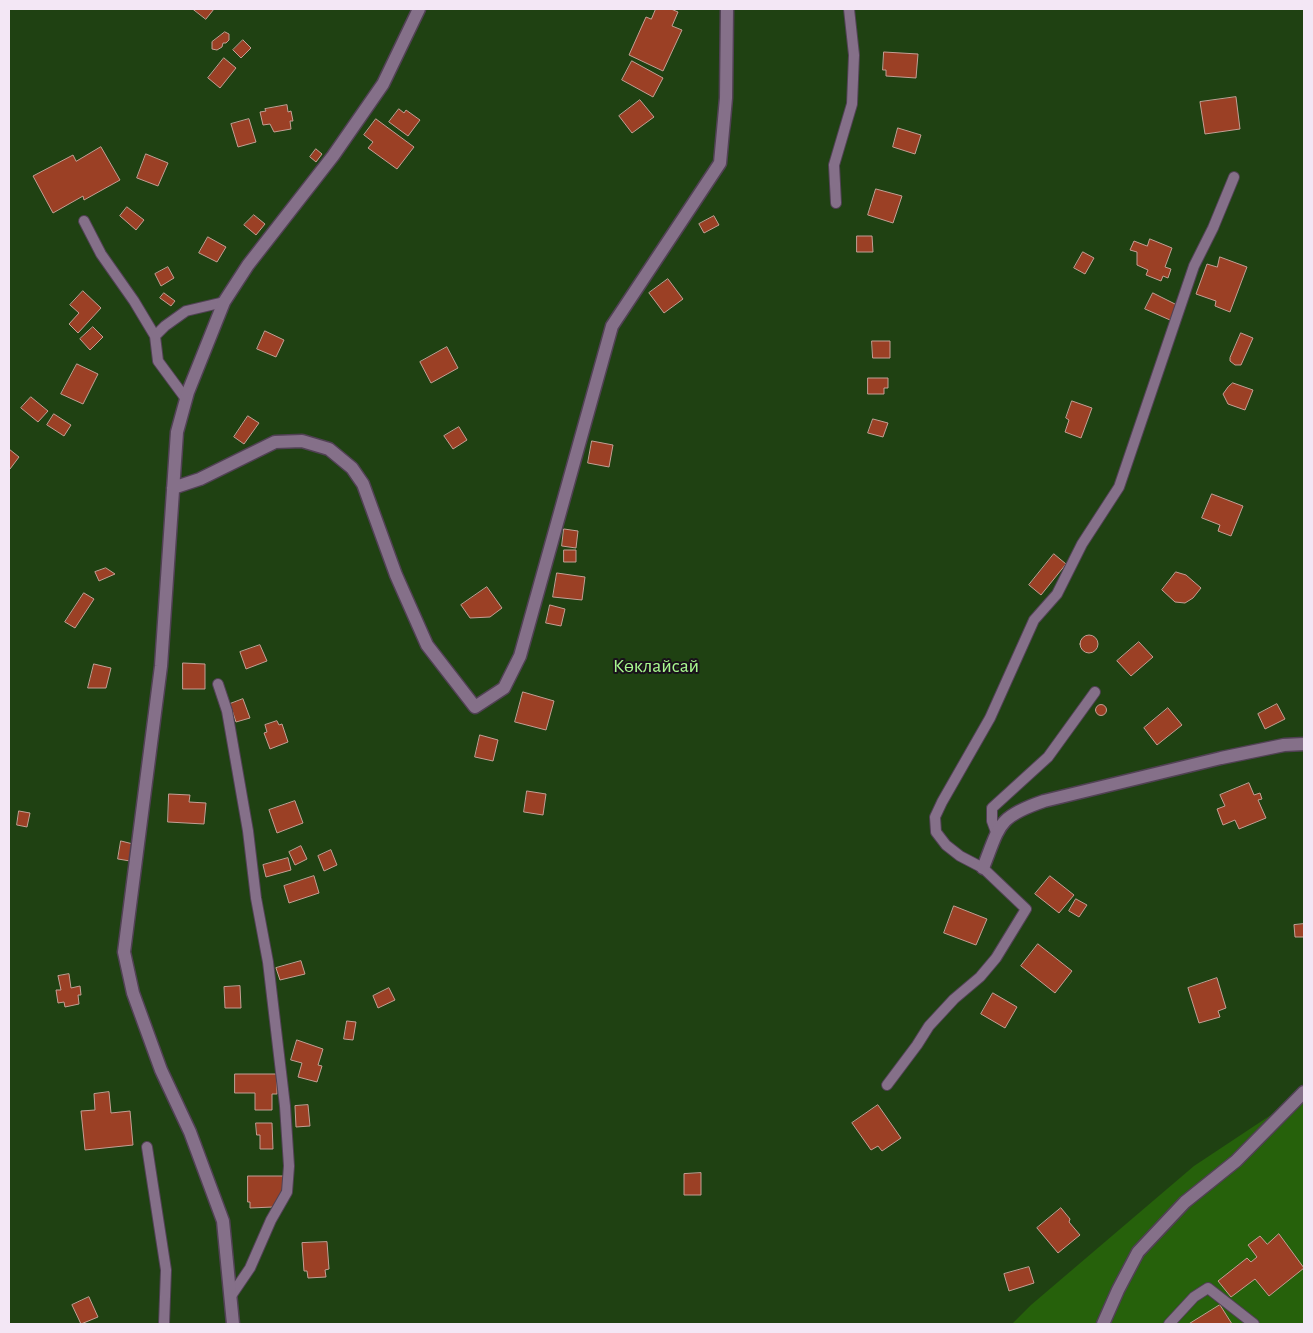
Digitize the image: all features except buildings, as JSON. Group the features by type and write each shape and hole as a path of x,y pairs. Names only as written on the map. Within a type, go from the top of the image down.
{"street":[{"path":"233,1324 223,1221 190,1132 158,1061 133,993 124,952 161,666 177,432 186,400 224,302 248,265 333,156 383,84 419,9"},
{"path":"173,488 200,479 276,442 302,441 329,449 352,468 362,484 396,575 427,645 475,707 504,688 520,656 612,326 720,163 726,98 727,9"},
{"path":"983,868 996,832 1003,821 1020,809 1044,801 1222,758 1284,745 1304,744"},
{"path":"1103,1324 1138,1252 1186,1202 1236,1161 1304,1092"}],"lane":[{"path":"836,203 834,165 852,104 854,55 849,9"},
{"path":"887,1085 929,1026 954,999 980,977 996,958 1026,909 983,868 960,856 946,845 936,832 936,817 942,802 990,718 1034,620 1057,594 1082,544 1119,487 1194,266 1213,228 1234,177"},
{"path":"84,221 101,254 134,301 155,336 158,361 186,400"},
{"path":"155,336 165,326 186,311 224,302"},
{"path":"218,684 227,711 248,831 256,898 268,962 285,1106 289,1166 287,1192 271,1220 250,1268 231,1296"},
{"path":"996,832 992,821 992,808 1048,757 1095,692"},
{"path":"147,1147 166,1270 166,1316 164,1324"},
{"path":"1169,1324 1194,1297 1208,1288 1254,1324"}],"green space":[{"name":"Көклайсай","path":"9,9 1304,9 1304,1324 9,1324"},
{"path":"1304,1093 1304,1324 1012,1324 1031,1305 1194,1166"}]}
